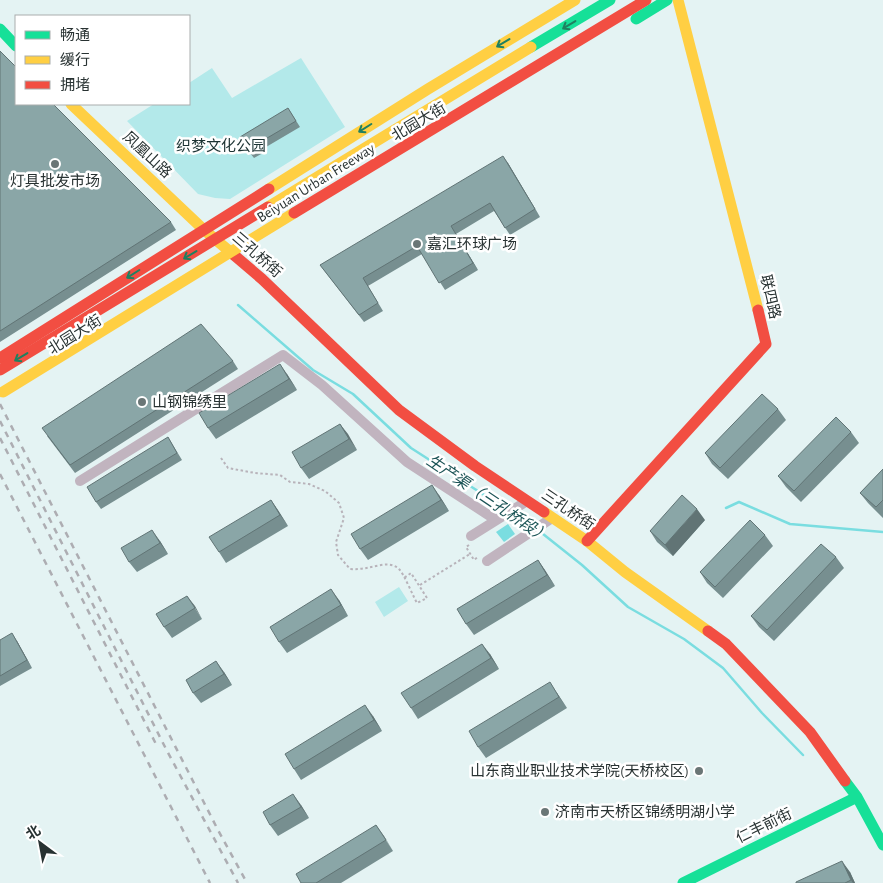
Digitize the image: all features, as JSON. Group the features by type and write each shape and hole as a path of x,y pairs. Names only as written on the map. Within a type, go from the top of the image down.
{"main road":[{"name":"北园大街","path":"0,358 203,229 575,0"},
{"name":"Beiyuan Urban Freeway","path":"0,370 610,0"},
{"name":"Beiyuan Urban Freeway","path":"1,395 416,138 646,0"},
{"name":"北园大街","path":"1,395 235,255 391,157 651,0"},
{"path":"416,138 457,114 584,50 667,0"},
{"name":"联四路","path":"587,541 766,344 678,0"},
{"path":"0,29 15,45"},
{"name":"凤凰山路","path":"72,105 203,229"},
{"name":"三孔桥街","path":"203,229 269,285 399,410 475,466 587,541 625,572 726,644 810,732 857,797 883,845"},
{"name":"仁丰前街","path":"683,883 857,797"}],"street":[{"path":"80,481 283,355 322,385 407,462 500,518"},
{"path":"471,536 527,501"},
{"path":"487,561 552,518"}],"path":[{"path":"221,458 228,468 255,474 280,475 290,482 309,484 325,491 339,503 344,518 336,542 338,555 350,569 360,570 384,564 394,565 400,570 404,578 417,603 427,598 412,573 404,578"},
{"path":"466,547 474,560"},
{"path":"420,585 470,554"}],"green space":[{"name":"织梦文化公园","path":"301,58 345,127 230,199 198,194 127,121 152,105 190,105 190,82 212,68 232,98"},
{"path":"399,587 408,601 384,617 375,602"}],"water":[{"path":"508,524 515,534 504,542 496,532"}],"building":[{"name":"灯具批发市场","path":"0,51 15,66 15,105 54,105 171,222 0,331"},
{"path":"288,108 296,121 257,144 259,147 250,153 240,137"},
{"name":"嘉汇环球广场","path":"503,156 535,209 505,228 490,203 451,226 473,263 439,283 417,246 363,278 378,303 359,315 320,265"},
{"name":"山钢锦绣里","path":"201,324 233,361 70,465 42,428"},
{"path":"280,364 289,379 208,428 199,413"},
{"path":"762,394 778,409 720,468 705,453"},
{"path":"836,417 851,432 794,491 778,476"},
{"path":"340,424 349,439 301,468 292,452"},
{"path":"168,437 177,453 96,502 87,487"},
{"path":"883,469 883,500 876,507 860,493"},
{"path":"432,485 441,500 360,549 351,534"},
{"path":"682,495 697,509 665,545 650,531"},
{"path":"271,500 280,515 219,552 209,537"},
{"path":"750,520 765,535 715,587 700,572"},
{"path":"152,530 160,543 129,562 121,548"},
{"path":"821,544 836,557 767,630 751,616"},
{"path":"538,560 547,575 466,624 457,609"},
{"path":"331,589 341,605 279,642 270,627"},
{"path":"187,596 195,608 164,627 156,614"},
{"path":"12,633 27,660 0,676 0,640"},
{"path":"482,644 491,658 411,708 401,693"},
{"path":"216,661 224,674 193,693 186,680"},
{"path":"550,682 559,697 478,747 469,731"},
{"path":"365,705 374,720 294,769 285,754"},
{"path":"293,794 301,807 270,825 263,812"},
{"path":"376,825 386,840 316,883 301,883 296,874"},
{"path":"842,861 851,880 845,883 796,883 796,882"}],"waterway":[{"name":"生产渠（三孔桥段）","path":"238,305 313,370 353,394 411,448 506,509"},
{"path":"726,508 739,502 790,524 883,532"},
{"name":"生产渠（三孔桥段）","path":"513,513 534,526"},
{"name":"生产渠（三孔桥段）","path":"538,530 582,565 628,607 684,639 723,668 762,713 803,755"}],"railway":[{"path":"0,404 247,883"},
{"path":"0,421 166,749 238,883"},
{"path":"0,438 157,746"},
{"path":"0,474 210,883"}],"traffic: fast":[{"path":"531,47 610,0"},
{"path":"636,19 667,0"},
{"path":"0,29 15,45"},
{"path":"845,781 857,797 883,845"},
{"path":"683,883 857,797"}],"traffic: slow":[{"path":"269,189 428,89 575,0"},
{"path":"678,0 758,310"},
{"path":"268,207 531,47"},
{"path":"72,105 203,229 234,255"},
{"path":"3,392 294,213"},
{"path":"544,512 587,541 625,572 708,631"}],"traffic: jam":[{"path":"294,213 646,0"},
{"path":"0,358 269,189"},
{"path":"0,370 268,207"},
{"path":"234,255 262,279 399,410 475,466 544,512"},
{"path":"587,541 766,344 758,310"},
{"path":"708,631 726,644 810,732 845,781"}],"place":[{"name":"灯具批发市场","path":"55,164"},
{"name":"嘉汇环球广场","path":"417,244"},
{"name":"山钢锦绣里","path":"142,402"},
{"name":"山东商业职业技术学院(天桥校区)","path":"699,771"},
{"name":"济南市天桥区锦绣明湖小学","path":"545,812"}]}
